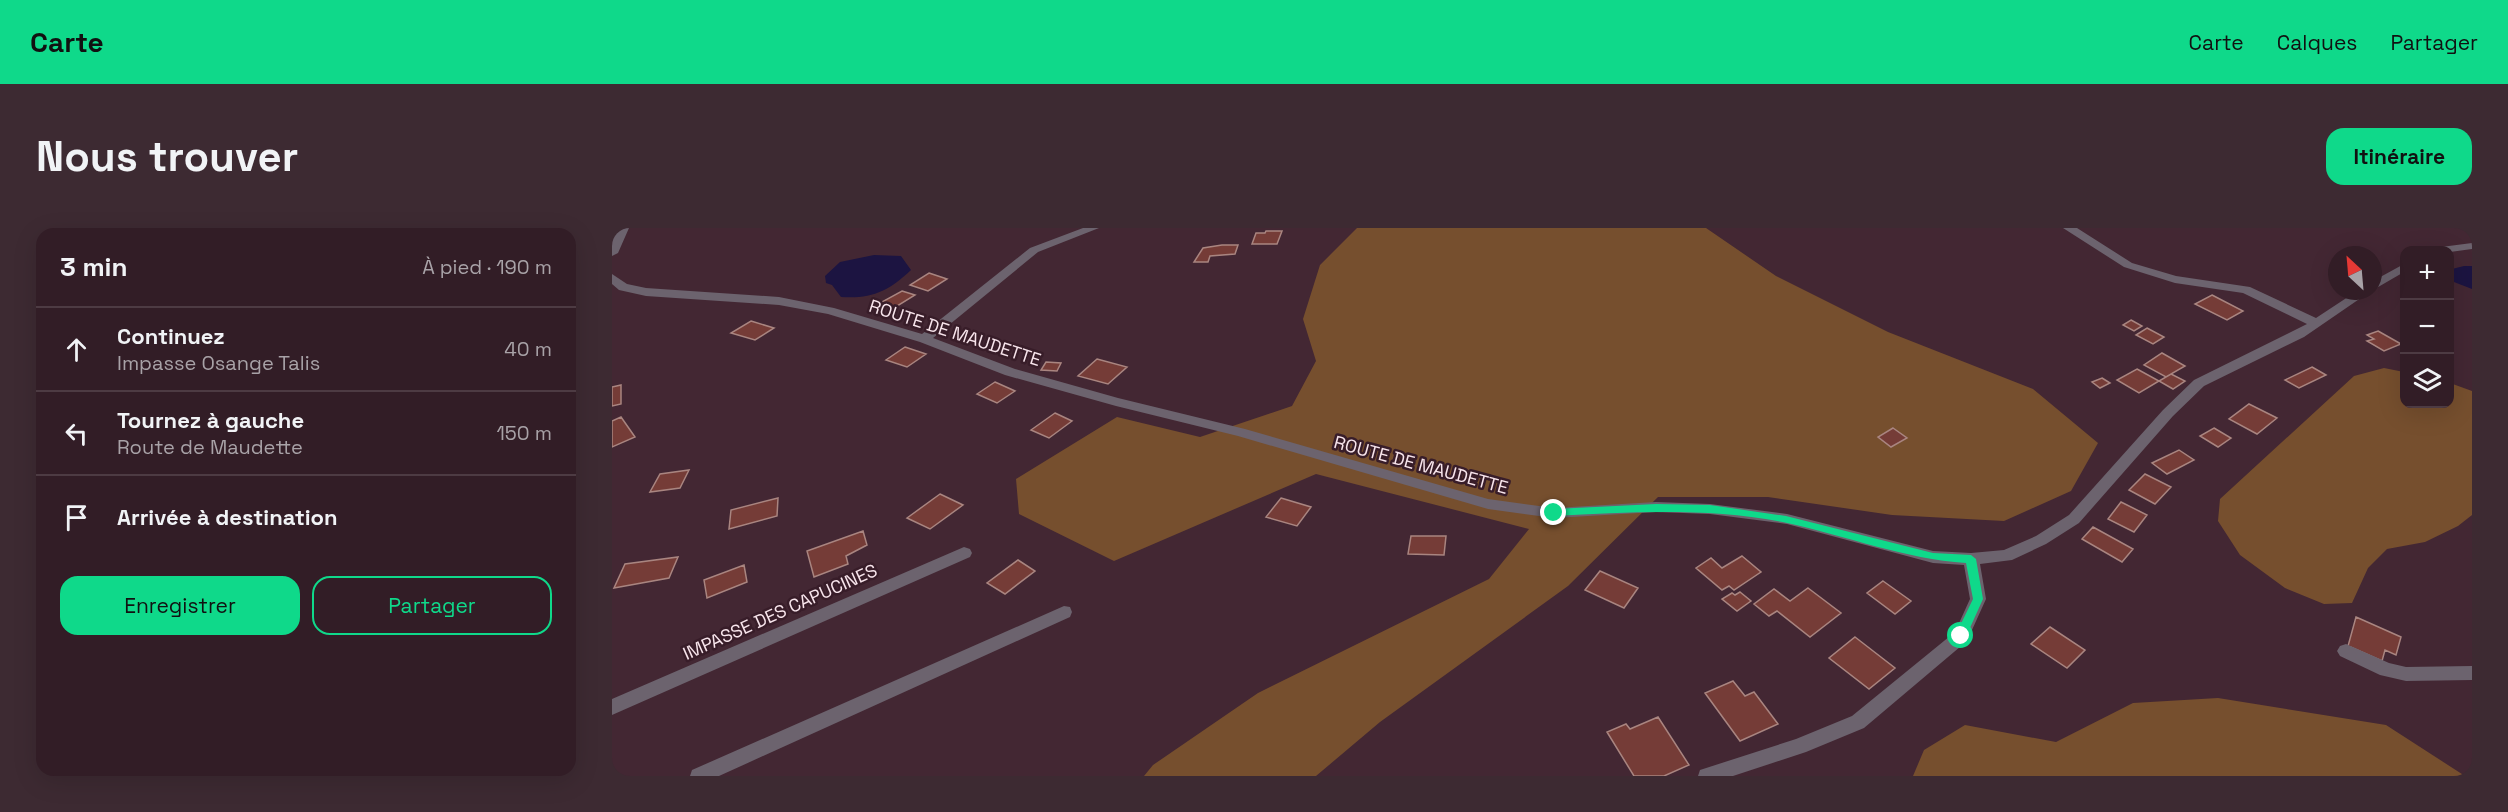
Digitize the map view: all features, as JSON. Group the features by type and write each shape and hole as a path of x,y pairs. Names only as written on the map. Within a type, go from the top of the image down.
{"street":[{"path":"612,235 623,228"},
{"path":"612,253 623,228"},
{"path":"924,339 1034,250 1093,228"},
{"path":"2069,228 2128,265 2175,279 2246,290 2316,323"},
{"path":"2454,248 2472,246"},
{"path":"2382,280 2400,269"},
{"name":"ROUTE DE MAUDETTE","path":"612,278 623,287 646,292 779,301 830,311 924,339 1010,372 1116,402 1240,432 1488,504 1554,513 1656,507 1710,509 1786,519 1933,557 1971,559 2006,556 2041,540 2074,519 2168,413 2199,383 2316,323 2351,300"},
{"name":"IMPASSE DES CAPUCINES","path":"612,707 964,553"},
{"path":"1707,776 1799,746 1858,722 1961,636 1978,599 1971,559"},
{"path":"699,776 1064,612"},
{"path":"2346,651 2386,670 2406,674 2472,673"}],"shaded area":[{"path":"1357,228 1706,228 1776,276 1888,332 2033,389 2098,443 2071,491 2004,521 1892,515 1768,497 1658,497 1568,586 1380,722 1316,776 1144,776 1153,765 1258,693 1489,579 1529,529 1316,474 1114,561 1019,514 1016,479 1117,417 1200,437 1292,406 1316,361 1303,319 1320,265"},
{"path":"874,255 901,256 911,270 887,288 862,297 841,297 832,285 826,283 825,276 840,262"},
{"path":"2472,266 2472,289 2454,282 2454,268"},
{"path":"2384,368 2400,371 2400,408 2454,408 2454,384 2472,391 2472,515 2458,526 2425,542 2387,549 2368,568 2352,603 2324,604 2285,588 2240,555 2218,521 2220,499 2354,376"},
{"path":"2218,698 2386,725 2465,776 1913,776 1924,750 1965,725 2056,742 2133,703"}],"building":[{"path":"1282,231 1277,244 1252,244 1256,233"},
{"path":"1238,245 1235,254 1210,256 1208,262 1194,262 1203,248"},
{"path":"929,273 947,279 928,291 910,285"},
{"path":"902,291 915,295 894,308 880,303"},
{"path":"2212,295 2243,311 2227,320 2195,304"},
{"path":"2131,320 2142,326 2134,331 2123,325"},
{"path":"751,321 774,328 755,340 731,333"},
{"path":"2147,328 2164,337 2153,344 2136,335"},
{"path":"2378,331 2400,344 2384,351 2367,341 2374,339 2367,335"},
{"path":"905,347 926,354 907,367 886,360"},
{"path":"2162,353 2185,366 2166,377 2144,365"},
{"path":"1097,359 1127,367 1108,384 1078,376"},
{"path":"1046,362 1061,363 1057,371 1041,370"},
{"path":"2312,367 2326,375 2299,388 2285,380"},
{"path":"2137,369 2159,381 2139,393 2117,380"},
{"path":"2171,374 2185,381 2173,389 2159,381"},
{"path":"2102,378 2110,383 2100,388 2092,382"},
{"path":"995,382 1015,391 997,403 977,394"},
{"path":"621,385 621,404 612,406 612,387"},
{"path":"2249,404 2277,418 2257,434 2229,419"},
{"path":"1055,413 1072,421 1049,438 1031,430"},
{"path":"621,417 635,437 612,447 612,421"},
{"path":"1893,428 1907,438 1891,447 1878,437"},
{"path":"2214,428 2231,438 2218,447 2200,436"},
{"path":"2179,450 2194,460 2167,474 2152,463"},
{"path":"689,470 680,488 650,492 660,474"},
{"path":"2145,474 2171,487 2155,504 2129,490"},
{"path":"940,494 963,505 930,529 907,518"},
{"path":"778,498 777,516 729,529 731,510"},
{"path":"1281,498 1311,507 1297,526 1266,517"},
{"path":"2121,502 2147,515 2134,532 2108,519"},
{"path":"2093,527 2133,549 2122,562 2082,539"},
{"path":"863,531 867,545 846,556 848,564 814,577 807,551"},
{"path":"1411,536 1446,536 1444,555 1408,554"},
{"path":"1742,556 1761,572 1734,590 1729,586 1722,590 1696,568 1711,558 1722,568"},
{"path":"678,557 669,578 614,588 625,564"},
{"path":"1018,560 1035,571 1005,594 987,583"},
{"path":"744,565 747,582 707,598 704,580"},
{"path":"1600,571 1638,588 1624,608 1585,590"},
{"path":"1883,581 1911,601 1895,614 1867,593"},
{"path":"1808,588 1841,613 1810,637 1777,611 1769,616 1754,604 1774,589 1790,601"},
{"path":"1740,592 1751,601 1737,611 1722,599 1732,593 1735,595"},
{"path":"2356,617 2401,637 2396,655 2385,650 2382,661 2348,646"},
{"path":"2050,627 2085,650 2067,668 2031,644"},
{"path":"1855,637 1895,668 1869,689 1829,658"},
{"path":"1733,681 1745,696 1754,692 1778,724 1740,741 1705,693"},
{"path":"1658,717 1689,765 1664,776 1634,776 1607,732 1626,724 1630,729"}],"route":[{"path":"1554,513 1656,507 1710,509 1786,519 1933,557 1971,559 1978,599 1961,636"}]}
